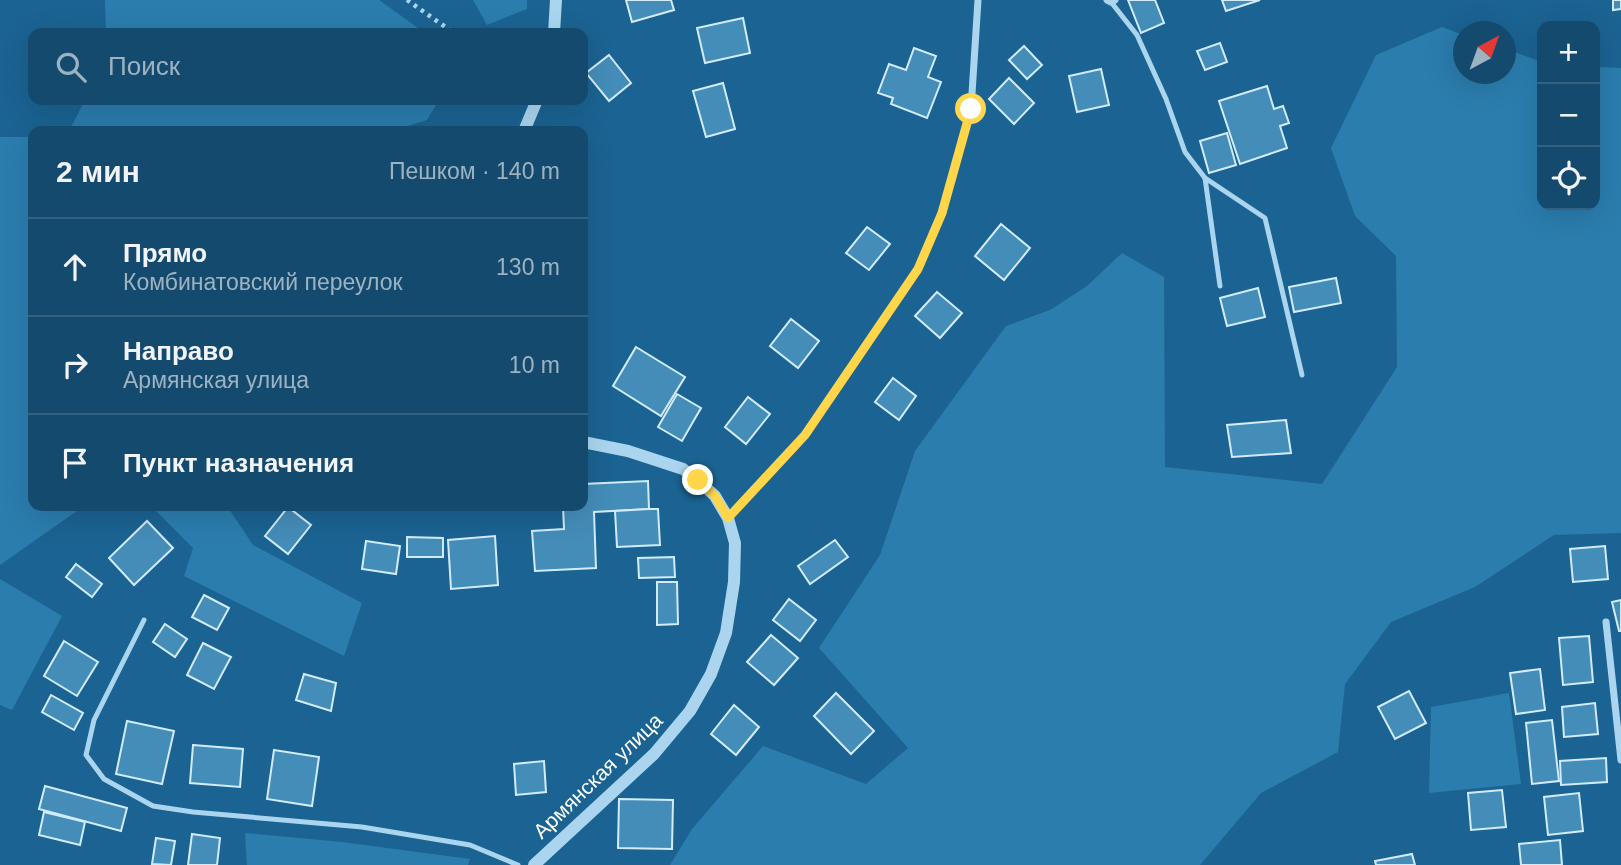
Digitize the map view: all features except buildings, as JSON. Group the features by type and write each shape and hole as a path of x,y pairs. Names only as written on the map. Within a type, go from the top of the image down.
{"street":[{"path":"554,28 555,0"},
{"path":"728,518 805,435 918,269 942,213 971,109 978,0"},
{"path":"526,126 535,105"},
{"name":"Армянская улица","path":"534,865 654,754 690,711 712,674 726,633 734,582 735,543 728,518 715,496 683,469 628,451 588,443"},
{"path":"1606,622 1621,760"}],"lane":[{"path":"1111,1 1137,35 1166,99 1185,152 1205,178 1265,218 1302,375"},
{"path":"1205,178 1220,286"},
{"path":"144,620 94,720 86,755 104,779 153,806 362,827 470,845 518,865"}],"path":[{"path":"407,0 447,28"}],"shaded area":[{"path":"105,0 379,0 418,28 106,28"},
{"path":"473,0 527,0 527,9 487,25"},
{"path":"1442,27 1453,31 1453,84 1516,84 1516,53 1537,60 1537,210 1600,210 1600,67 1621,68 1621,533 1554,535 1475,587 1391,622 1345,684 1338,752 1261,793 1200,865 670,865 692,829 763,746 866,784 908,748 819,648 880,555 915,451 1006,326 1050,310 1087,286 1122,253 1164,277 1165,467 1322,484 1397,367 1396,256 1355,216 1331,148 1376,55"},
{"path":"82,105 436,105 427,120 407,126 72,126"},
{"path":"0,137 28,137 28,511 77,511 0,565"},
{"path":"156,511 230,511 253,545 362,603 344,656 184,576 193,548"},
{"path":"0,579 62,616 12,710 0,705"},
{"path":"1509,693 1521,784 1429,793 1431,707"},
{"path":"245,833 342,842 470,859 468,865 247,865"}],"route":[{"path":"698,480 715,496 728,518 805,435 918,269 942,213 971,109"}]}
